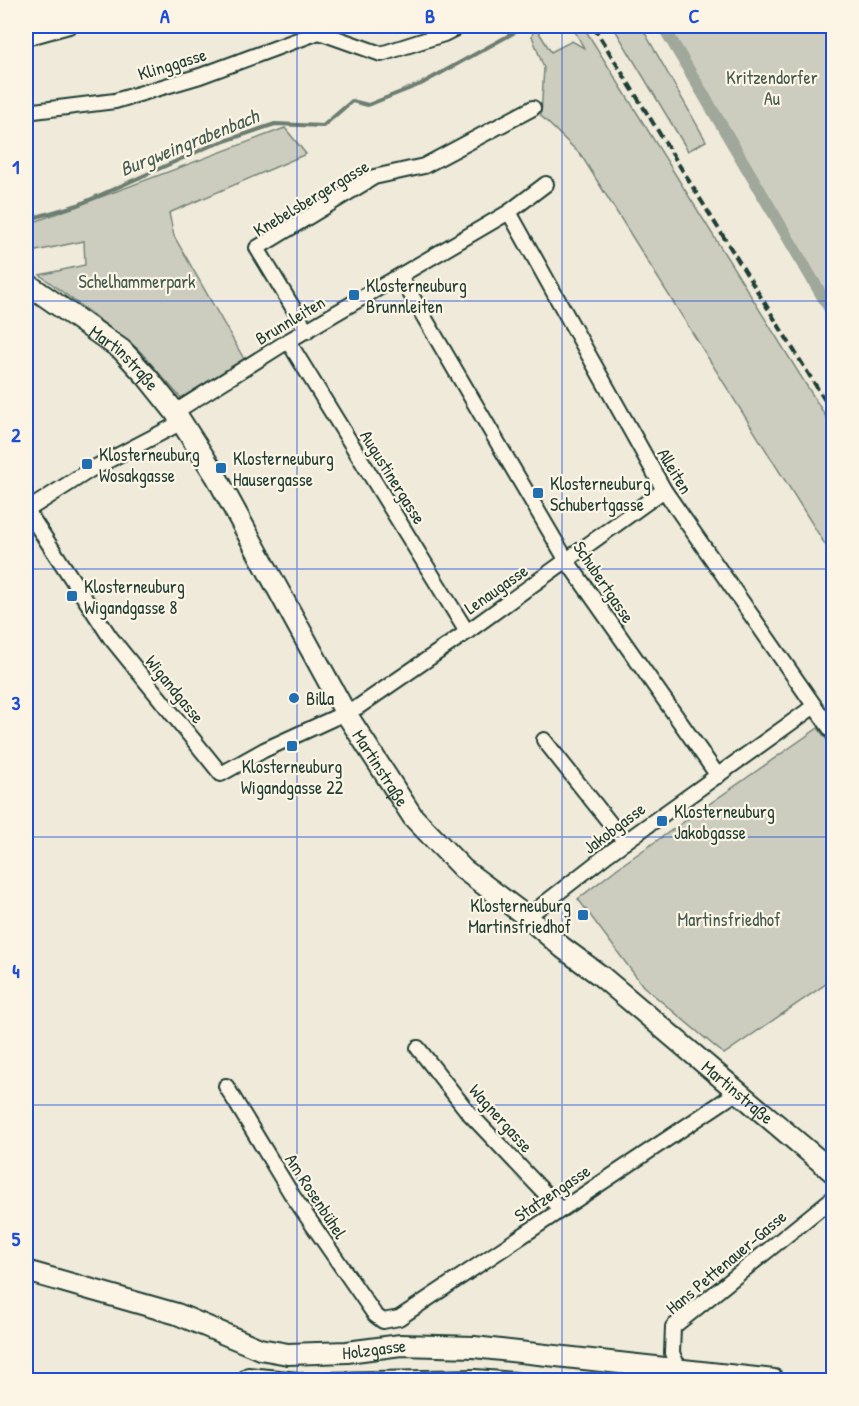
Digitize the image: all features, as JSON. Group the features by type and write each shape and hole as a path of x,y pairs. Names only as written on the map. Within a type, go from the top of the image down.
{"main road":[{"name":"Martinstraße","path":"26,283 122,350 147,377 178,417 216,476 345,712 413,817 464,869 602,976 834,1173"},
{"name":"Holzgasse","path":"26,1271 177,1314 234,1339 269,1351 294,1354 347,1352 401,1345 474,1347 774,1380"}],"street":[{"path":"26,38 69,26"},
{"name":"Klinggasse","path":"26,112 115,101 200,76 317,29 381,54 444,34 460,26"},
{"name":"Knebelsbergergasse","path":"307,331 257,248 374,177 424,166 533,108"},
{"name":"Brunnleiten","path":"26,510 178,417 288,341 509,212 546,184"},
{"name":"Alleiten","path":"509,212 664,490 834,734"},
{"name":"Schubertgasse","path":"400,276 567,561 718,776"},
{"name":"Augustinergasse","path":"288,341 467,632"},
{"name":"Lenaugasse","path":"345,712 358,707 467,632 664,490"},
{"name":"Wigandgasse","path":"26,510 110,637 221,774 264,750 345,712"},
{"name":"Jakobgasse","path":"527,917 625,842 813,707"},
{"path":"543,740 625,842"},
{"name":"Wagnergasse","path":"418,1048 468,1112 560,1209"},
{"name":"Am Rosenbühel","path":"226,1086 292,1195 375,1315 383,1321"},
{"name":"Statzengasse","path":"383,1321 399,1318 739,1091"},
{"name":"Hans Pettenauer-Gasse","path":"679,1369 672,1353 673,1327 834,1197"},
{"path":"243,1380 248,1375 299,1380"},
{"name":"Holzgasse","path":"714,1380 735,1376"},
{"name":"Holzgasse","path":"325,1380 475,1377 516,1380"}],"green space":[{"path":"535,26 551,52 572,41 584,48 572,26 583,26 833,428 833,557 581,155 541,116 544,68 532,36"},
{"path":"641,26 706,141 688,151 614,28"},
{"name":"Kritzendorfer Au","path":"663,26 833,26 833,310"},
{"name":"Schelhammerpark","path":"285,128 306,154 169,213 174,236 244,359 181,398 138,349 40,275 85,265 84,241 26,253 26,225"},
{"name":"Martinsfriedhof","path":"818,728 833,748 833,979 724,1054 643,986 578,899 619,867"}],"waterway":[{"name":"Burgweingrabenbach","path":"26,220 78,205 210,146 275,124 323,126 352,101 368,105 421,84 517,31 519,26"},
{"path":"663,26 834,316"}],"railway":[{"path":"593,26 834,415"}],"place":[{"name":"Klosterneuburg Brunnleiten","path":"354,295"},
{"name":"Klosterneuburg Wosakgasse","path":"87,464"},
{"name":"Klosterneuburg Hausergasse","path":"221,468"},
{"name":"Klosterneuburg Schubertgasse","path":"538,493"},
{"name":"Klosterneuburg Wigandgasse 8","path":"72,596"},
{"name":"Billa","path":"294,698"},
{"name":"Klosterneuburg Wigandgasse 22","path":"292,746"},
{"name":"Klosterneuburg Jakobgasse","path":"662,821"},
{"name":"Klosterneuburg Martinsfriedhof","path":"583,915"}]}
